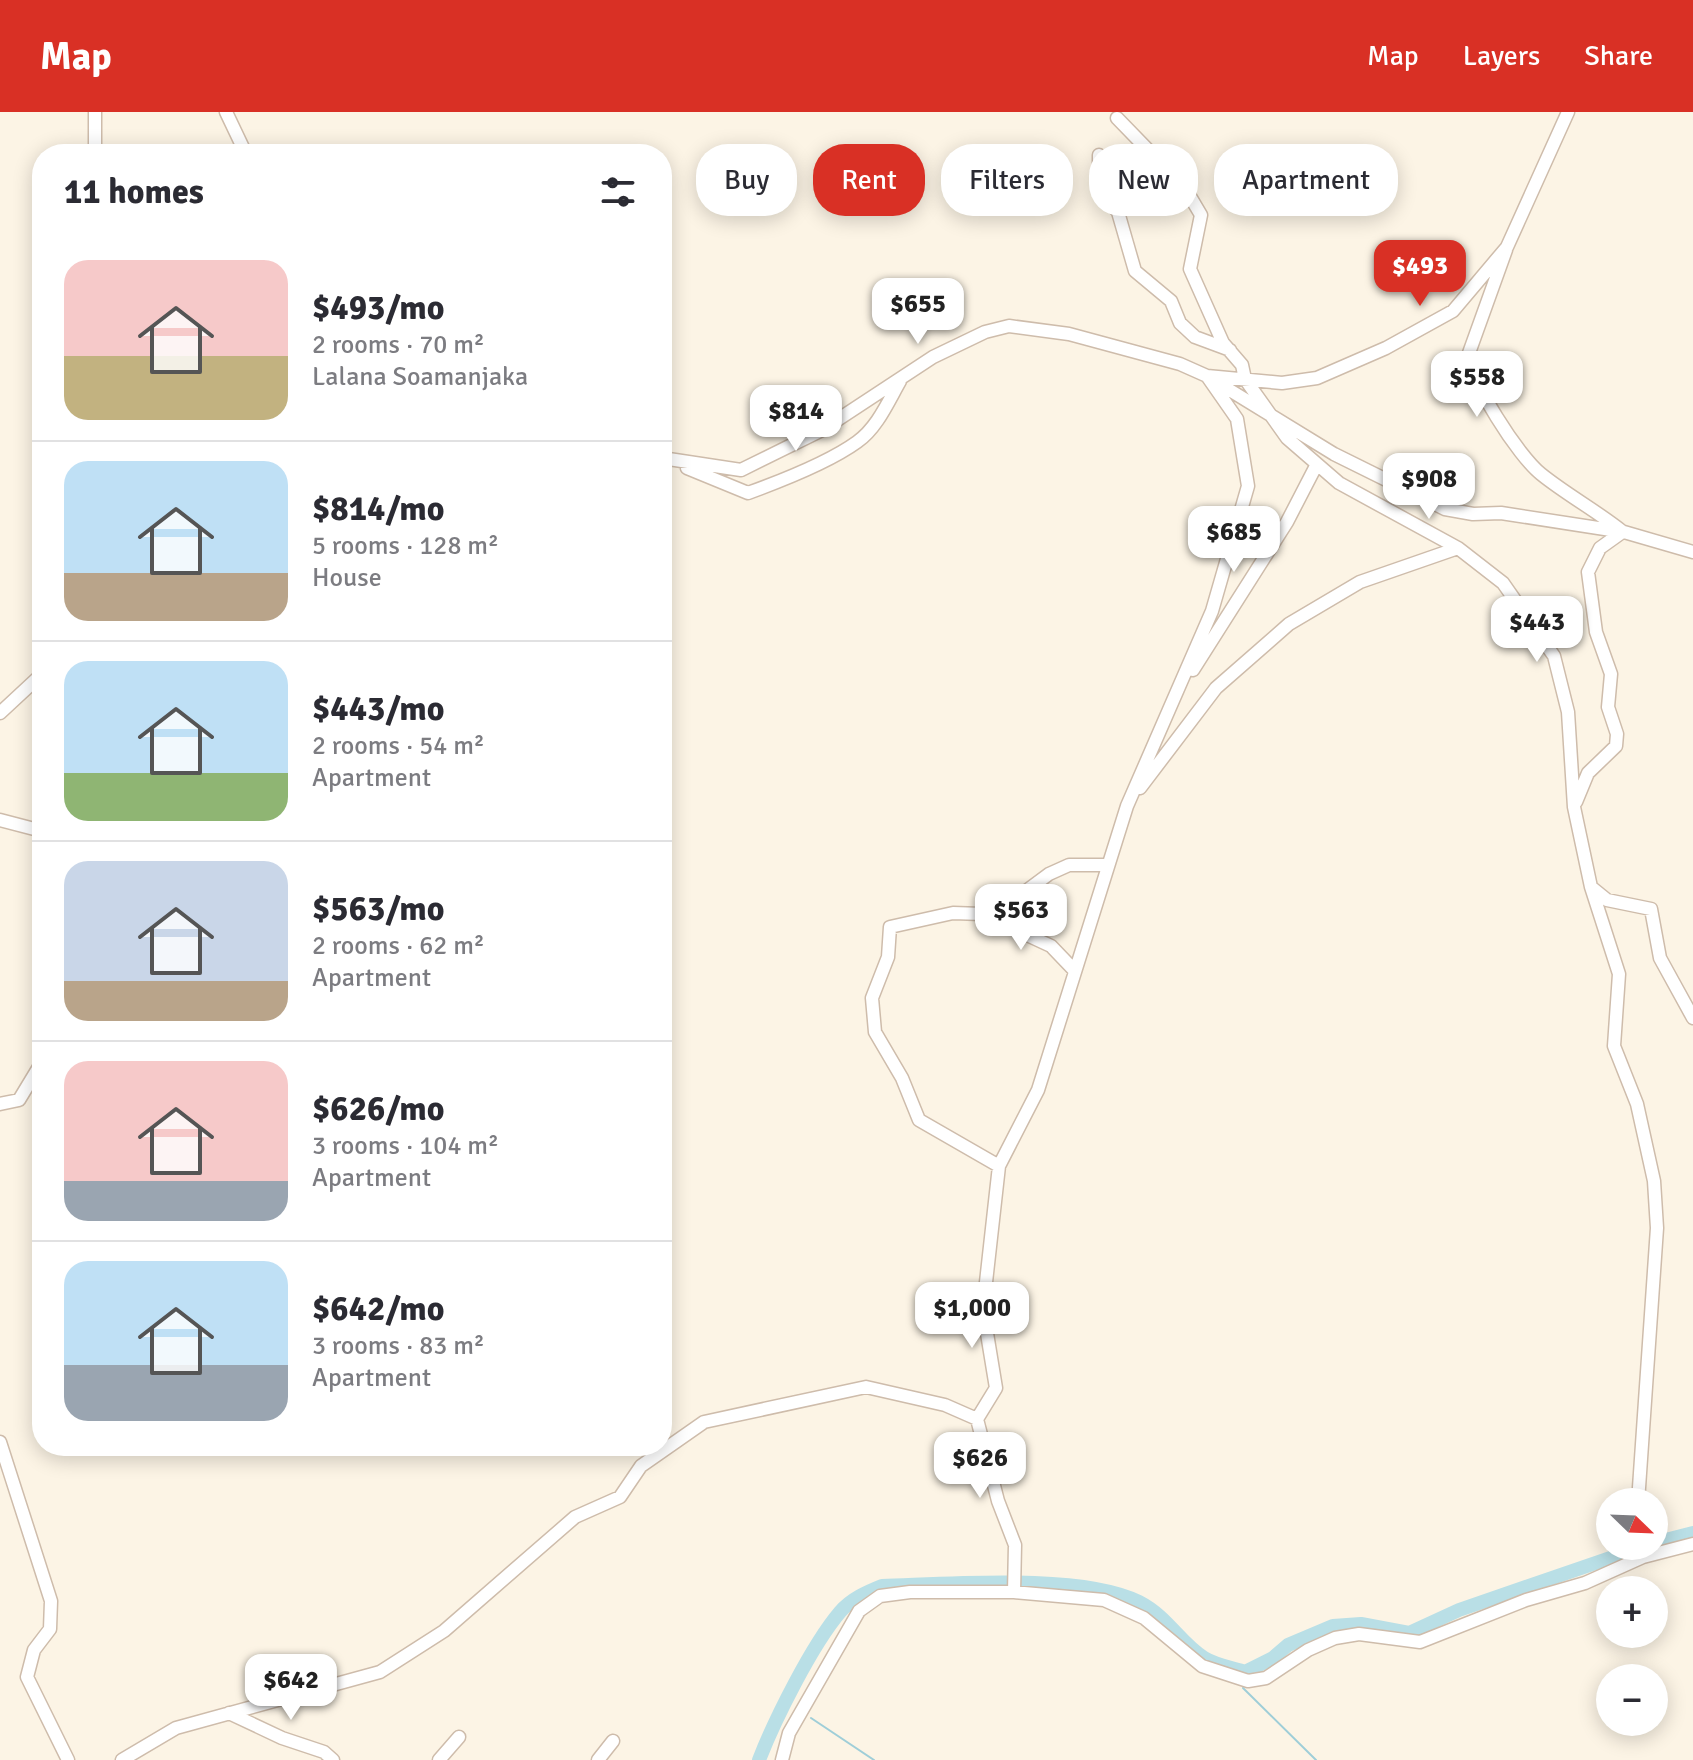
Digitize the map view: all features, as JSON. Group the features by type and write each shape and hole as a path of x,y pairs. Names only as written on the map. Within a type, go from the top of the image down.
{"street":[{"path":"95,112 95,144"},
{"path":"226,112 241,144"},
{"path":"1581,112 1567,115 1507,247 1469,353 1469,367 1485,401 1539,473 1624,532"},
{"path":"1117,118 1185,188 1201,215 1190,269 1209,316 1242,365 1245,379 1287,438 1339,483 1458,548 1503,583 1554,656 1568,712 1574,807 1591,887 1619,974 1614,1046 1637,1104 1654,1181 1657,1228 1639,1488"},
{"path":"1119,216 1135,271 1171,301 1180,323 1195,337 1230,350"},
{"path":"1207,376 1282,383 1317,378 1386,348 1453,311 1507,247"},
{"path":"672,461 741,470 822,430 959,344 985,332 1009,326 1069,334 1180,364 1207,376 1334,454 1445,509 1473,514 1501,513 1624,532 1693,552"},
{"path":"1014,1586 1015,1545 998,1501 977,1419 996,1388 983,1309 999,1166 1038,1090 1127,806 1212,611 1248,486 1237,419 1207,376"},
{"path":"672,462 748,493 762,488 858,442 881,415 901,378"},
{"path":"1174,698 1287,522 1317,464"},
{"path":"1574,807 1588,773 1616,746 1617,734 1608,707 1611,674 1596,632 1588,572 1600,548 1610,538 1624,532"},
{"path":"1127,806 1216,688 1289,624 1360,582 1458,548"},
{"path":"0,713 32,683"},
{"path":"0,820 32,828"},
{"path":"999,1166 919,1120 902,1078 875,1032 872,998 888,957 890,927 953,913 982,914 1006,906 1049,874 1069,865 1107,865"},
{"path":"1591,887 1607,900 1651,909 1660,958 1693,1018"},
{"path":"982,914 1051,946 1074,970"},
{"path":"0,1104 19,1100 32,1079"},
{"path":"672,1444 704,1422 866,1387 945,1405 977,1419"},
{"path":"0,1442 51,1601 50,1629 34,1650 27,1677 68,1760"},
{"path":"122,1760 176,1728 380,1672 444,1631 575,1517 620,1497 641,1466 655,1456"},
{"path":"782,1760 789,1733 859,1611 880,1596 1014,1586 1104,1600 1144,1618 1202,1666 1248,1681 1266,1678 1308,1650 1335,1638 1359,1634 1420,1642 1526,1600 1585,1583 1643,1557 1693,1544"},
{"path":"229,1713 282,1738 324,1752 333,1760"},
{"path":"439,1760 459,1737"},
{"path":"598,1760 613,1741"}],"waterway":[{"path":"1668,1539 1693,1533"},
{"path":"759,1760 795,1683 829,1626 849,1603 882,1586 1014,1582 1084,1587 1114,1593 1149,1608 1204,1658 1245,1672 1273,1658 1288,1645 1333,1626 1361,1624 1409,1633 1459,1610 1604,1560"},
{"path":"1243,1688 1316,1760"},
{"path":"811,1718 874,1760"}]}
